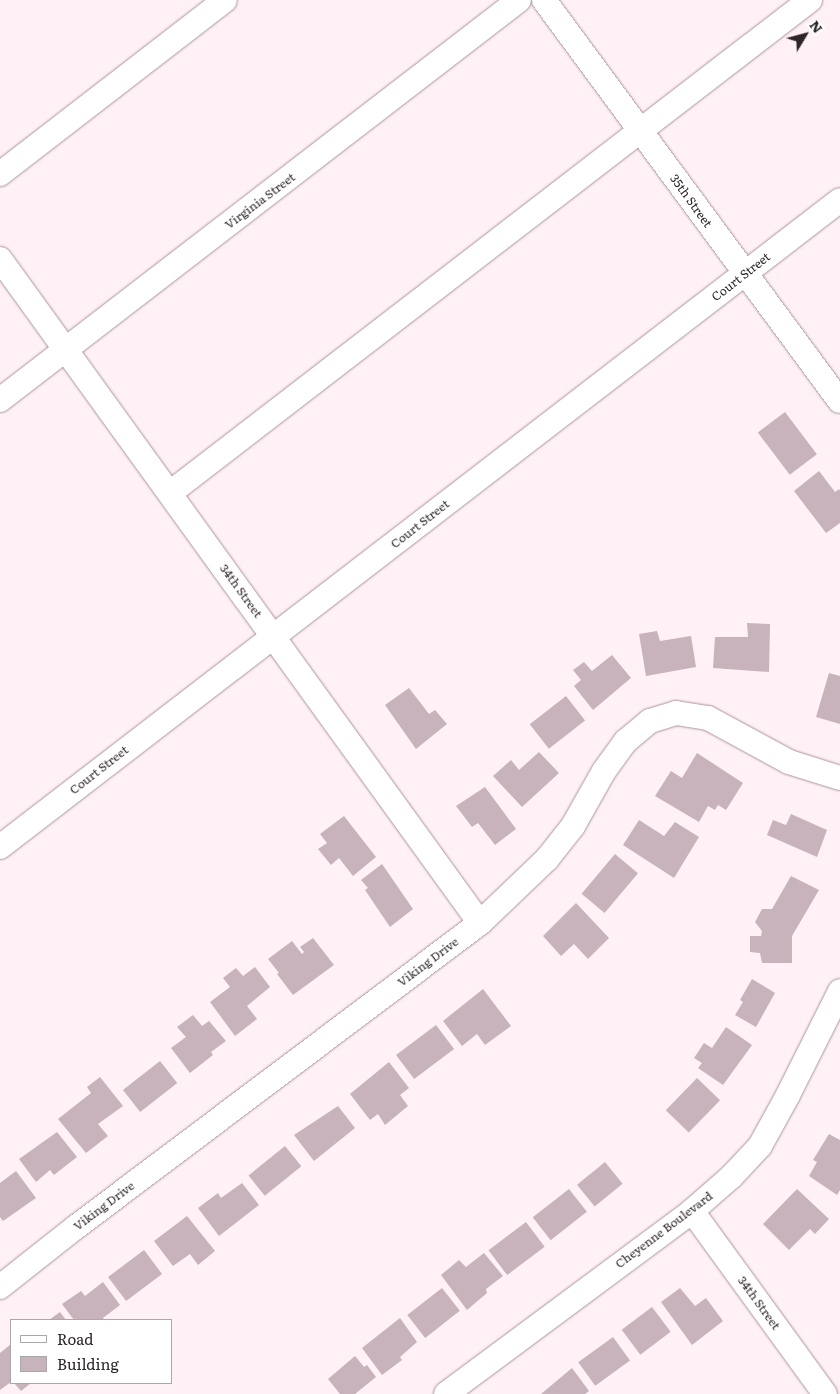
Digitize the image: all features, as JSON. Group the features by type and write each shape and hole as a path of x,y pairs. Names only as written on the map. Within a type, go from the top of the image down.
{"street":[{"path":"0,174 225,0"},
{"name":"Virginia Street","path":"0,400 519,0"},
{"name":"35th Street","path":"544,0 840,401"},
{"path":"170,494 810,0"},
{"name":"Court Street","path":"0,847 840,200"},
{"name":"34th Street","path":"0,259 67,349 480,923"},
{"name":"Viking Drive","path":"0,1287 84,1221 480,923 547,859 572,826 604,771 626,741 650,721 676,714 708,718 790,762 840,778"},
{"name":"Cheyenne Boulevard","path":"446,1394 692,1211 731,1177 760,1146 840,991"},
{"name":"34th Street","path":"692,1211 825,1394"}],"building":[{"path":"785,412 817,454 790,475 758,432"},
{"path":"819,471 835,492 839,489 840,491 840,523 826,533 794,491"},
{"path":"747,623 770,624 769,672 713,668 715,637 748,637"},
{"path":"657,631 660,641 691,636 696,667 646,676 639,634"},
{"path":"612,655 631,678 593,710 574,686 581,680 573,670 584,662 592,671"},
{"path":"829,673 840,676 840,724 816,717"},
{"path":"409,688 429,714 435,710 447,724 416,749 385,705"},
{"path":"566,696 585,720 549,749 530,724"},
{"path":"539,752 559,773 522,807 493,776 511,760 519,770"},
{"path":"697,753 743,783 726,810 718,805 715,810 708,806 699,822 655,796 671,771 682,778"},
{"path":"485,787 516,829 495,845 478,823 472,827 456,806"},
{"path":"791,814 827,830 817,857 767,835 773,820 786,825"},
{"path":"344,816 376,857 353,876 339,858 331,865 318,849 327,843 320,834"},
{"path":"639,820 664,836 675,822 699,837 674,878 623,845"},
{"path":"615,854 638,873 605,913 582,894"},
{"path":"382,864 413,909 390,927 365,890 368,888 361,880"},
{"path":"791,876 819,890 792,936 792,963 762,963 760,953 750,952 750,936 761,936 762,931 755,922 762,909 772,909"},
{"path":"576,903 609,938 588,959 574,944 561,956 543,936"},
{"path":"313,938 334,965 293,995 268,959 292,941 302,954 304,952 300,947"},
{"path":"255,967 270,987 247,1006 257,1019 235,1036 210,1002 230,987 223,978 236,968 243,976"},
{"path":"752,979 775,993 756,1027 735,1015 743,1002 740,1000"},
{"path":"483,989 511,1026 485,1045 477,1034 462,1046 443,1021"},
{"path":"193,1015 202,1026 209,1021 226,1041 211,1052 213,1055 190,1073 171,1048 186,1037 177,1027"},
{"path":"436,1025 454,1049 414,1079 396,1055"},
{"path":"726,1027 752,1045 723,1085 698,1068 702,1063 694,1058 704,1043 712,1048"},
{"path":"160,1061 177,1083 140,1112 123,1090"},
{"path":"389,1062 409,1088 400,1095 408,1106 385,1125 378,1114 370,1120 350,1094"},
{"path":"100,1077 123,1106 98,1124 108,1136 86,1153 58,1119 91,1093 87,1087"},
{"path":"697,1078 720,1100 689,1133 666,1110"},
{"path":"338,1106 355,1128 314,1161 294,1135"},
{"path":"57,1132 77,1157 54,1175 50,1170 36,1182 19,1159"},
{"path":"829,1134 840,1140 840,1190 837,1195 809,1176 817,1162 813,1160"},
{"path":"285,1146 301,1166 265,1196 248,1176"},
{"path":"605,1162 623,1184 595,1206 577,1185"},
{"path":"16,1171 36,1198 3,1221 0,1217 0,1183"},
{"path":"242,1183 259,1205 219,1236 198,1208 218,1193 221,1198"},
{"path":"569,1189 587,1212 551,1240 533,1217"},
{"path":"797,1189 829,1219 815,1234 810,1229 789,1250 763,1224"},
{"path":"187,1216 215,1251 198,1265 190,1254 173,1266 154,1241"},
{"path":"526,1222 545,1247 507,1275 488,1250"},
{"path":"144,1250 162,1274 126,1301 108,1277"},
{"path":"484,1253 503,1276 486,1289 487,1293 467,1310 441,1275 459,1260 466,1267"},
{"path":"103,1282 120,1305 104,1319 73,1319 62,1304 81,1291 85,1296"},
{"path":"442,1288 460,1311 425,1338 407,1315"},
{"path":"680,1288 695,1306 706,1298 723,1321 692,1345 661,1302"},
{"path":"652,1307 671,1332 640,1355 622,1330"},
{"path":"60,1312 65,1319 50,1319"},
{"path":"400,1318 417,1342 400,1357 402,1360 382,1375 362,1348"},
{"path":"613,1337 630,1360 595,1386 578,1362"},
{"path":"10,1345 10,1383 0,1390 0,1353"},
{"path":"355,1356 364,1367 367,1365 376,1377 355,1394 340,1394 328,1379"},
{"path":"572,1368 589,1391 585,1394 541,1394"},
{"path":"15,1384 30,1384 21,1391"}]}
